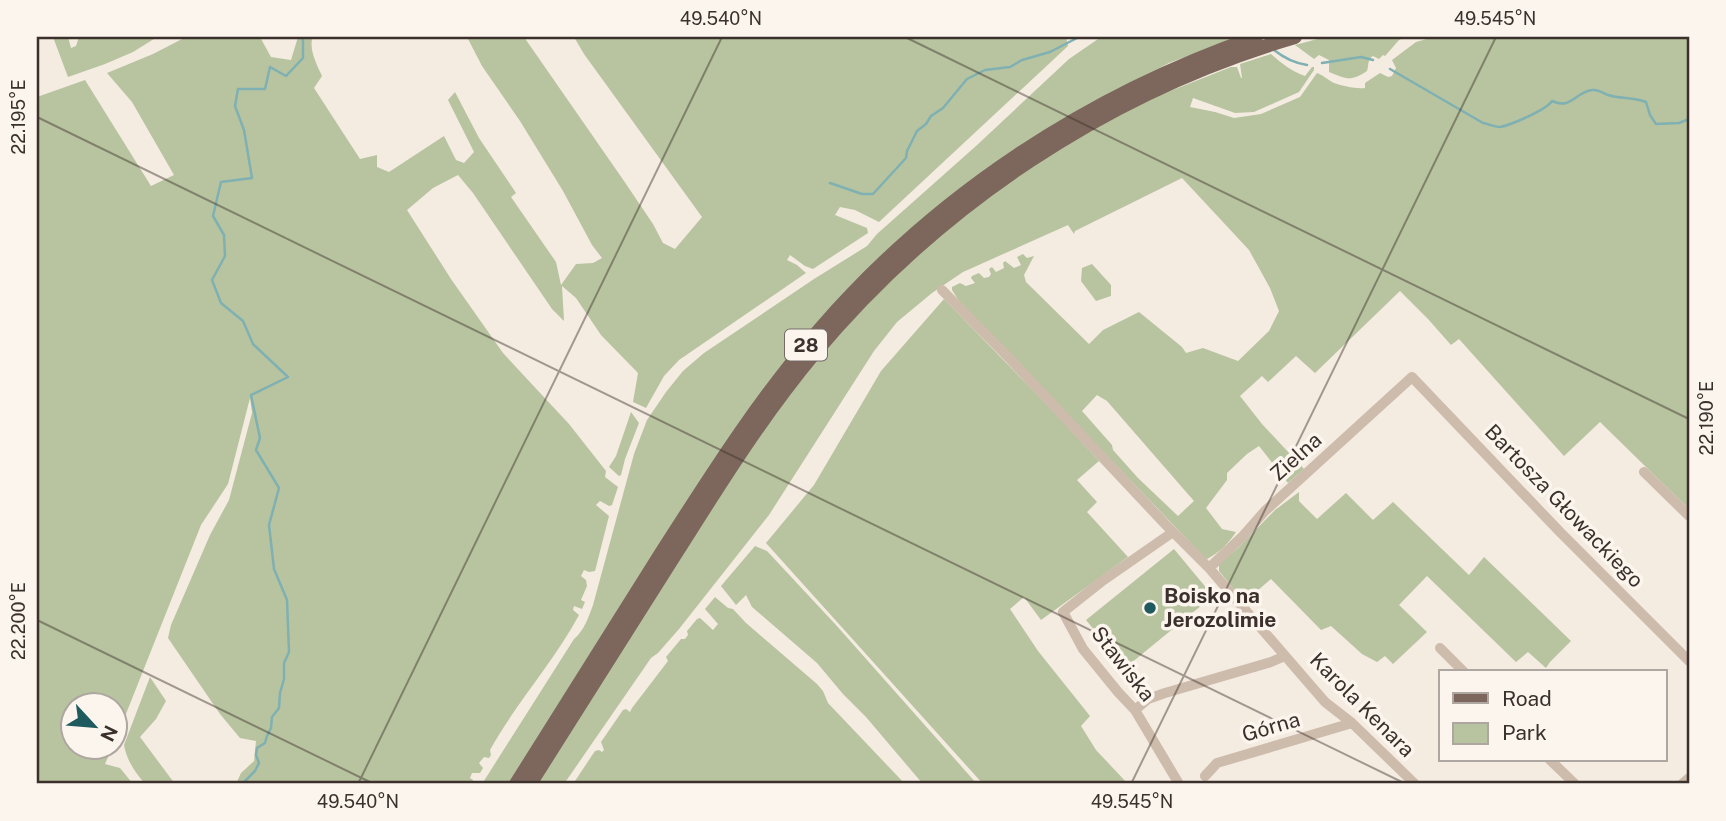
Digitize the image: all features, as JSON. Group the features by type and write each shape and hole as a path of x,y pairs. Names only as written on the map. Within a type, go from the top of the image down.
{"main road":[{"name":"28","path":"530,784 742,450 796,376 857,306 936,230 1041,153 1094,121 1236,50 1256,37"},
{"name":"28","path":"516,784 736,438 792,362 854,292 897,249 993,171 1069,122 1122,93 1174,68 1295,37"}],"street":[{"name":"Karola Kenara","path":"942,290 1209,568 1325,702 1352,723 1415,784"},
{"name":"Zielna","path":"1209,568 1265,511 1412,377"},
{"name":"Bartosza Głowackiego","path":"1412,377 1584,557 1689,661"},
{"path":"1643,472 1689,516"},
{"name":"Stawiska","path":"1173,532 1063,612 1083,649 1135,710 1179,784"},
{"path":"1440,649 1462,670"},
{"path":"1135,710 1148,699 1286,656"},
{"name":"Górna","path":"1205,776 1217,763 1352,723"},
{"path":"1552,762 1575,784"},
{"path":"1682,784 1689,778"}],"green space":[{"path":"53,37 68,37 71,48 76,46 79,37 157,37 133,52 68,77"},
{"path":"190,37 260,37 271,57 291,60 298,37 313,37 312,51 322,76 314,88 360,159 377,155 377,167 389,172 444,136 456,160 464,163 474,152 448,100 455,92 479,138 516,193 511,197 556,262 561,285 576,264 593,263 602,258 520,121 482,66 467,37 524,37 624,181 663,243 675,249 702,217 574,37 1066,37 1068,46 879,222 855,210 840,207 835,215 867,228 868,233 813,269 790,255 787,260 806,273 679,360 664,376 646,408 633,402 638,373 601,335 576,298 562,286 564,321 552,309 458,175 433,188 407,210 503,353 569,424 606,471 605,477 618,487 612,505 600,501 596,505 609,516 595,571 584,570 581,576 586,580 587,586 581,600 585,602 582,609 574,606 573,610 579,615 500,733 490,750 489,758 484,757 479,763 483,768 480,773 472,773 470,778 473,784 236,784 241,773 254,761 256,741 240,738 220,714 168,638 171,625 210,535 229,500 252,413 250,398 228,484 201,525 130,704 130,692 60,692 60,762 106,762 105,764 120,768 133,784 37,784 37,97 85,80 151,186 174,175 132,102 107,73 182,39 191,39"},
{"path":"1101,37 1238,37 1169,63 1090,104 1024,143 901,237 849,287 820,320 509,784 482,784 586,623 634,454 647,420 683,371 704,353 867,246 1069,59"},
{"path":"1325,37 1405,37 1385,56 1379,59 1371,57 1367,71 1357,77 1348,78 1329,72 1329,60 1319,55 1314,59 1295,45"},
{"path":"1434,37 1689,37 1689,509 1600,422 1564,456 1459,339 1451,345 1400,291 1315,373 1296,356 1268,382 1262,376 1240,396 1304,469 1288,483 1259,446 1247,454 1227,473 1227,480 1206,508 1222,529 1236,532 1216,554 1207,559 959,301 952,290 952,287 960,283 966,286 975,283 971,278 979,273 984,278 989,277 989,269 992,267 996,272 1004,268 1005,261 1014,268 1021,265 1017,257 1023,254 1027,258 1034,256 1024,275 1026,282 1089,344 1103,330 1139,312 1186,353 1203,348 1238,361 1269,331 1279,311 1249,250 1182,178 1075,231 1074,234 1068,225 963,272 897,322 874,351 769,515 679,629 651,658 564,784 536,784 741,462 794,389 843,330 896,274 965,214 1036,163 1102,124 1160,95 1231,67 1237,67 1242,78 1240,64 1271,54 1305,76 1312,67 1314,70 1299,92 1254,112 1235,113 1193,98 1190,107 1234,118 1261,114 1300,97 1317,73 1334,83 1365,88 1365,83 1380,73 1392,76 1396,68 1392,60 1416,42","holes":["1097,395 1107,401 1194,501 1178,516 1138,478 1082,411"]},
{"path":"1092,264 1111,285 1111,296 1096,301 1081,281 1082,268"},
{"path":"944,299 1099,461 1077,480 1097,502 1087,512 1128,557 1041,620 1024,597 1010,609 1038,651 1090,716 1081,726 1096,750 1128,784 983,784 766,543 814,485 881,371"},
{"path":"631,412 639,423 619,476 609,467 616,456"},
{"path":"1299,492 1299,501 1317,519 1346,493 1373,520 1393,502 1469,575 1484,557 1571,641 1546,668 1528,652 1516,662 1427,576 1399,605 1427,632 1393,664 1385,656 1377,662 1362,654 1331,626 1321,630 1271,579 1244,602 1219,571 1219,564 1275,510"},
{"path":"755,546 767,551 977,784 922,783 817,663 752,607 746,595 736,605 721,586"},
{"name":"Boisko na Jerozolimie","path":"1174,549 1213,596 1125,668 1086,620"},
{"path":"715,597 733,609 817,684 828,703 905,784 573,784 595,751 604,750 601,742 623,710 630,712 668,661 666,657 681,639 685,639 687,631 697,619 700,618 713,630 718,624 705,609"},
{"path":"150,677 166,701 156,719 140,737 175,784 145,784 130,762 130,729"}],"waterway":[{"path":"242,784 259,763 257,748 265,743 272,717 279,708 284,663 289,652 287,600 274,569 269,525 279,488 256,450 260,438 251,395 288,377 253,344 243,321 221,303 212,280 225,256 224,235 213,216 221,182 252,178 244,130 235,106 238,89 265,89 270,67 286,76 303,58 303,37"},
{"path":"830,183 862,194 873,194 906,158 917,131 943,108 967,79 985,70 1010,67 1022,60 1050,52 1079,37"},
{"path":"1274,50 1289,60 1307,65"},
{"path":"1322,63 1361,57 1373,60"},
{"path":"1390,69 1483,123 1498,127 1528,117 1552,101 1569,102 1586,91 1594,90 1646,102 1656,124 1679,123 1689,119"}],"place":[{"name":"Boisko na Jerozolimie","path":"1150,608"}]}
